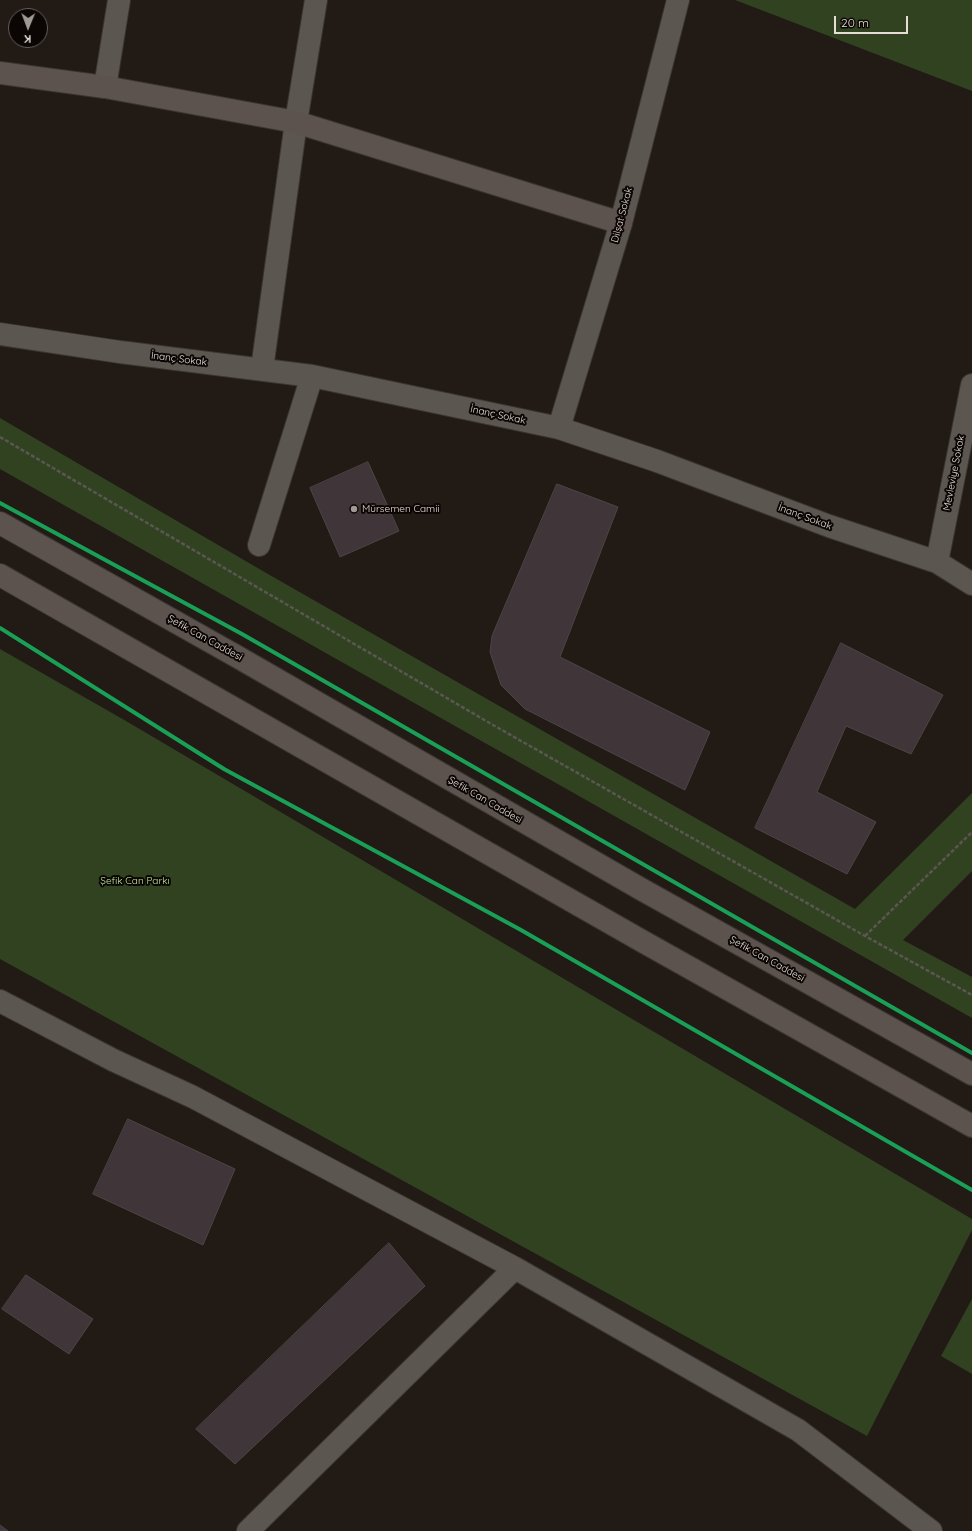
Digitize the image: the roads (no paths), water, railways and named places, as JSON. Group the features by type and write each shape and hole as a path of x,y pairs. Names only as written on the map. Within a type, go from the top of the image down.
{"main road":[{"path":"0,72 105,87 296,122 621,223"},
{"name":"Şefik Can Caddesi","path":"0,523 236,656 641,889 972,1074"},
{"path":"0,575 642,941 972,1126"}],"street":[{"path":"105,87 119,0"},
{"path":"262,369 296,122 316,0"},
{"name":"Dilşat Sokak","path":"560,428 621,223 678,0"},
{"name":"İnanç Sokak","path":"0,334 120,352 312,376 560,428 657,461 829,526 937,562 972,584"},
{"path":"259,545 312,376"},
{"name":"Mevleviye Sokak","path":"937,562 972,385"},
{"path":"0,1001 113,1060 192,1097 515,1268 798,1430 932,1531"},
{"path":"248,1531 515,1268"}],"place":[{"name":"Mürsemen Camii","path":"354,509"}],"park label":[{"name":"Şefik Can Parkı","path":"135,881"}]}
